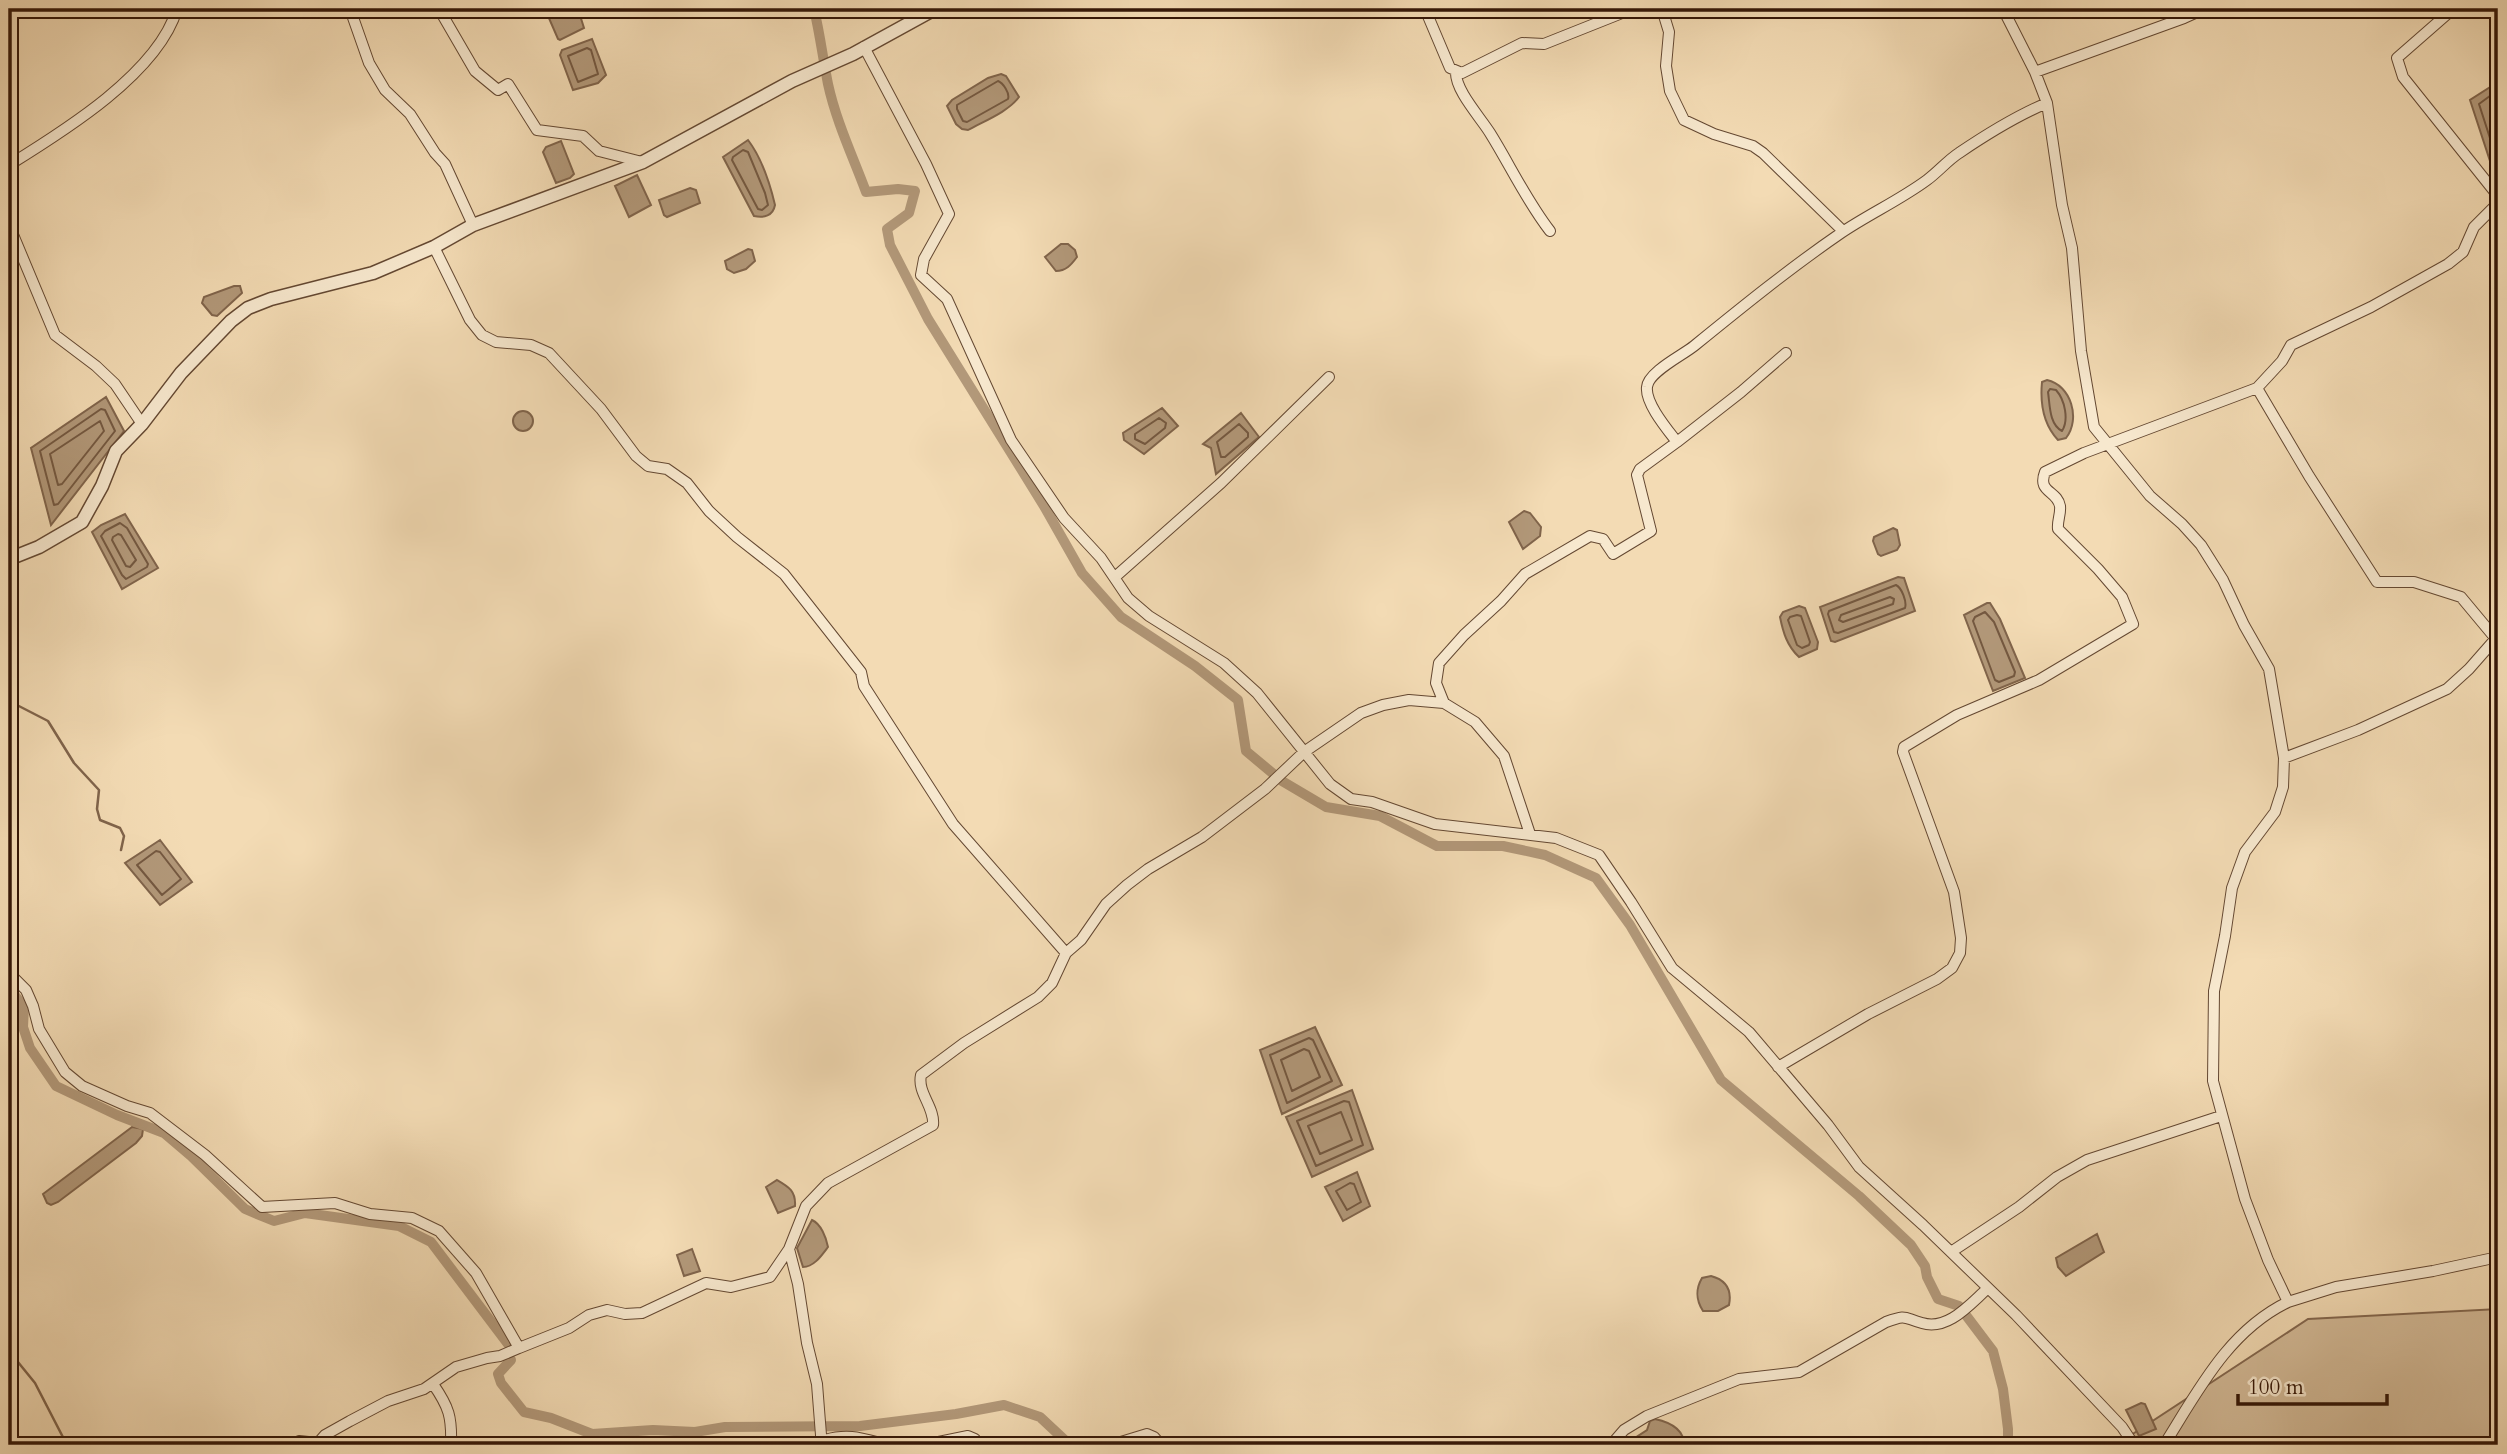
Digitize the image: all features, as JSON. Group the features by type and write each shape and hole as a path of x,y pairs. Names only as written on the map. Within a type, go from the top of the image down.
{"street":[{"path":"9,165 61,133 105,101 146,59 172,27 177,9"},
{"path":"350,9 369,63 385,90 410,114 445,164 473,225"},
{"path":"439,9 475,71 498,90 508,84 537,130 583,136 599,151 643,162"},
{"path":"9,559 39,547 82,523 102,486 116,451 142,424 181,373 247,308 271,299 373,273 434,247 473,225 643,162 792,81 858,51 935,9"},
{"path":"1425,9 1450,68 1462,73 1522,43 1544,44 1632,9"},
{"path":"1662,9 1669,32 1666,66 1670,91 1684,120 1714,134 1753,146 1843,231"},
{"path":"2003,9 2035,72 2047,103 2062,205 2072,248 2081,351 2094,427 2150,496 2201,545 2223,580 2269,669 2284,758 2283,787 2275,813 2245,852 2232,888 2214,990 2213,1081 2245,1199 2268,1260 2288,1302"},
{"path":"2035,72 2204,9"},
{"path":"1778,1067 1868,1014 1937,979 1952,968 1960,953 1961,938 1954,892 1903,752 1904,747 1956,715 2039,680 2133,624 2122,597 2058,529 2058,500 2044,488 2042,479 2045,472 2084,453 2257,387 2282,361 2291,345 2438,271 2463,252 2474,228 2494,207 2498,196 2403,78 2397,58 2453,9"},
{"path":"858,51 926,164 949,214 924,259 921,275 947,299 1011,440 1064,517 1101,558 1128,598 1149,616 1224,663 1257,693 1330,784 1351,799 1372,802 1435,824 1556,838 1599,855 1672,968 1749,1032 1859,1167 2016,1315 2122,1427 2134,1445"},
{"path":"1456,72 1457,81 1465,96 1550,231"},
{"path":"1677,442 1659,418 1651,400 1647,387 1651,376 1691,348 1763,288 1843,231 1884,209 1928,179 1958,153 2027,111 2047,103"},
{"path":"9,225 55,335 115,384 142,424"},
{"path":"434,247 470,320 482,335 496,342 531,345 549,353 601,409 636,456 648,466 667,469 687,483 709,511 727,528 784,574 861,672 864,687 953,824 1066,953"},
{"path":"1444,703 1436,683 1439,663 1464,635 1501,601 1525,574 1590,536 1603,539 1613,554 1651,531 1637,475 1640,469 1741,392 1786,353"},
{"path":"1115,577 1221,483 1329,377"},
{"path":"2257,387 2309,476 2377,582 2414,582 2461,597 2497,638 2469,669 2446,689 2358,730 2284,758"},
{"path":"291,1445 299,1441 318,1443 325,1435 349,1420 388,1401 433,1384 456,1367 500,1356 569,1328 589,1315 607,1310 625,1314 642,1312 706,1283 731,1287 770,1277 789,1249 806,1206 828,1183 933,1125 934,1117 919,1084 921,1075 964,1043 1038,996 1052,983 1066,953 1081,940 1106,904 1127,885 1148,869 1202,837 1265,789 1304,752 1361,713 1409,700 1444,703 1475,722 1504,756 1530,834"},
{"path":"9,973 26,990 39,1029 65,1072 82,1086 150,1113 205,1155 262,1208 335,1203 370,1214 412,1218 439,1231 475,1273 519,1348"},
{"path":"1951,1252 2019,1207 2057,1177 2087,1160 2221,1116"},
{"path":"789,1249 817,1384 821,1435 826,1442 841,1435 888,1445"},
{"path":"2164,1445 2233,1341 2278,1306 2336,1287 2498,1258"},
{"path":"1611,1445 1624,1430 1647,1416 1739,1379 1798,1371 1899,1317 1911,1317 1920,1323 1931,1325 1958,1316 1987,1289"},
{"path":"433,1384 449,1411 451,1445"},
{"path":"1111,1445 1147,1434 1161,1445"},
{"path":"924,1445 968,1436 975,1438 977,1445"},
{"path":"1287,1445 1298,1445"}],"shaded area":[{"path":"2498,1309 2498,1445 2116,1445 2308,1319"}],"water":[{"path":"545,9 578,9 584,28 560,40"},
{"path":"592,39 606,75 598,83 573,90 560,55 562,50"},
{"path":"1001,74 1006,76 1019,97 995,116 968,130 962,129 956,124 947,106 952,100 988,78"},
{"path":"2498,82 2498,171 2492,167 2470,100"},
{"path":"748,140 757,154 775,205 772,212 765,216 754,216 723,157"},
{"path":"561,141 574,174 556,183 543,152 546,147"},
{"path":"637,175 651,205 629,217 615,186"},
{"path":"690,188 696,190 700,203 667,217 664,215 659,200"},
{"path":"1061,244 1068,244 1075,250 1077,257 1068,267 1056,271 1045,257"},
{"path":"748,249 752,250 755,261 746,269 734,273 727,269 725,261"},
{"path":"240,286 242,293 217,316 212,315 202,303 204,297"},
{"path":"2047,380 2062,388 2071,404 2073,422 2066,438 2058,440 2046,420 2041,390 2042,382"},
{"path":"106,397 124,431 51,525 31,448"},
{"path":"1162,408 1178,426 1144,454 1124,440 1123,433"},
{"path":"523,411 530,414 533,421 530,428 523,431 516,428 513,421 516,414"},
{"path":"1241,413 1259,437 1216,474 1211,448 1203,444"},
{"path":"1524,511 1530,513 1541,527 1540,536 1523,549 1509,522"},
{"path":"125,514 158,568 122,589 92,532"},
{"path":"1893,528 1897,530 1900,545 1897,550 1881,556 1873,541 1874,537"},
{"path":"1898,577 1904,578 1915,611 1835,642 1831,641 1820,607"},
{"path":"1990,603 2000,619 2025,678 1993,691 1964,615"},
{"path":"1799,606 1805,608 1818,642 1817,649 1799,657 1786,638 1780,617 1783,612"},
{"path":"160,840 192,882 160,905 125,863"},
{"path":"1315,1027 1342,1085 1282,1114 1260,1050"},
{"path":"1352,1090 1373,1149 1312,1177 1286,1117"},
{"path":"132,1127 143,1129 142,1136 136,1143 58,1202 51,1205 47,1203 43,1194"},
{"path":"1357,1172 1370,1206 1343,1221 1325,1187"},
{"path":"777,1180 791,1190 795,1201 795,1206 778,1213 766,1187"},
{"path":"812,1220 823,1231 828,1247 814,1263 803,1267 797,1248"},
{"path":"2097,1234 2104,1252 2066,1276 2058,1267 2056,1258"},
{"path":"692,1249 700,1271 684,1276 677,1255"},
{"path":"1711,1276 1727,1286 1729,1305 1718,1311 1703,1311 1697,1291 1702,1278"},
{"path":"2141,1403 2145,1404 2156,1429 2139,1436 2126,1410"},
{"path":"1655,1419 1675,1427 1684,1445 1624,1445 1647,1430 1650,1421"}],"waterway":[{"path":"814,9 831,98 866,192 898,189 915,191 909,213 887,229 890,245 928,319 1044,506 1082,573 1121,617 1195,666 1238,700 1246,751 1282,781 1326,807 1380,816 1437,846 1503,846 1545,855 1596,878 1630,925 1721,1080 1859,1196 1911,1245 1925,1266 1927,1277 1938,1299 1959,1306 1993,1351 2003,1389 2008,1445"},
{"path":"9,683 13,703 48,721 74,763 99,790 97,809 100,820 120,828 124,836 121,850"},
{"path":"9,988 24,1007 23,1027 30,1048 56,1086 117,1115 164,1133 245,1209 274,1221 305,1213 399,1226 431,1242 508,1344"},
{"path":"9,1351 35,1383 67,1445"},
{"path":"511,1360 498,1374 501,1383 524,1412 551,1418 592,1434 653,1430 695,1432 725,1427 860,1426 1004,1405 1040,1417 1070,1445"}]}
